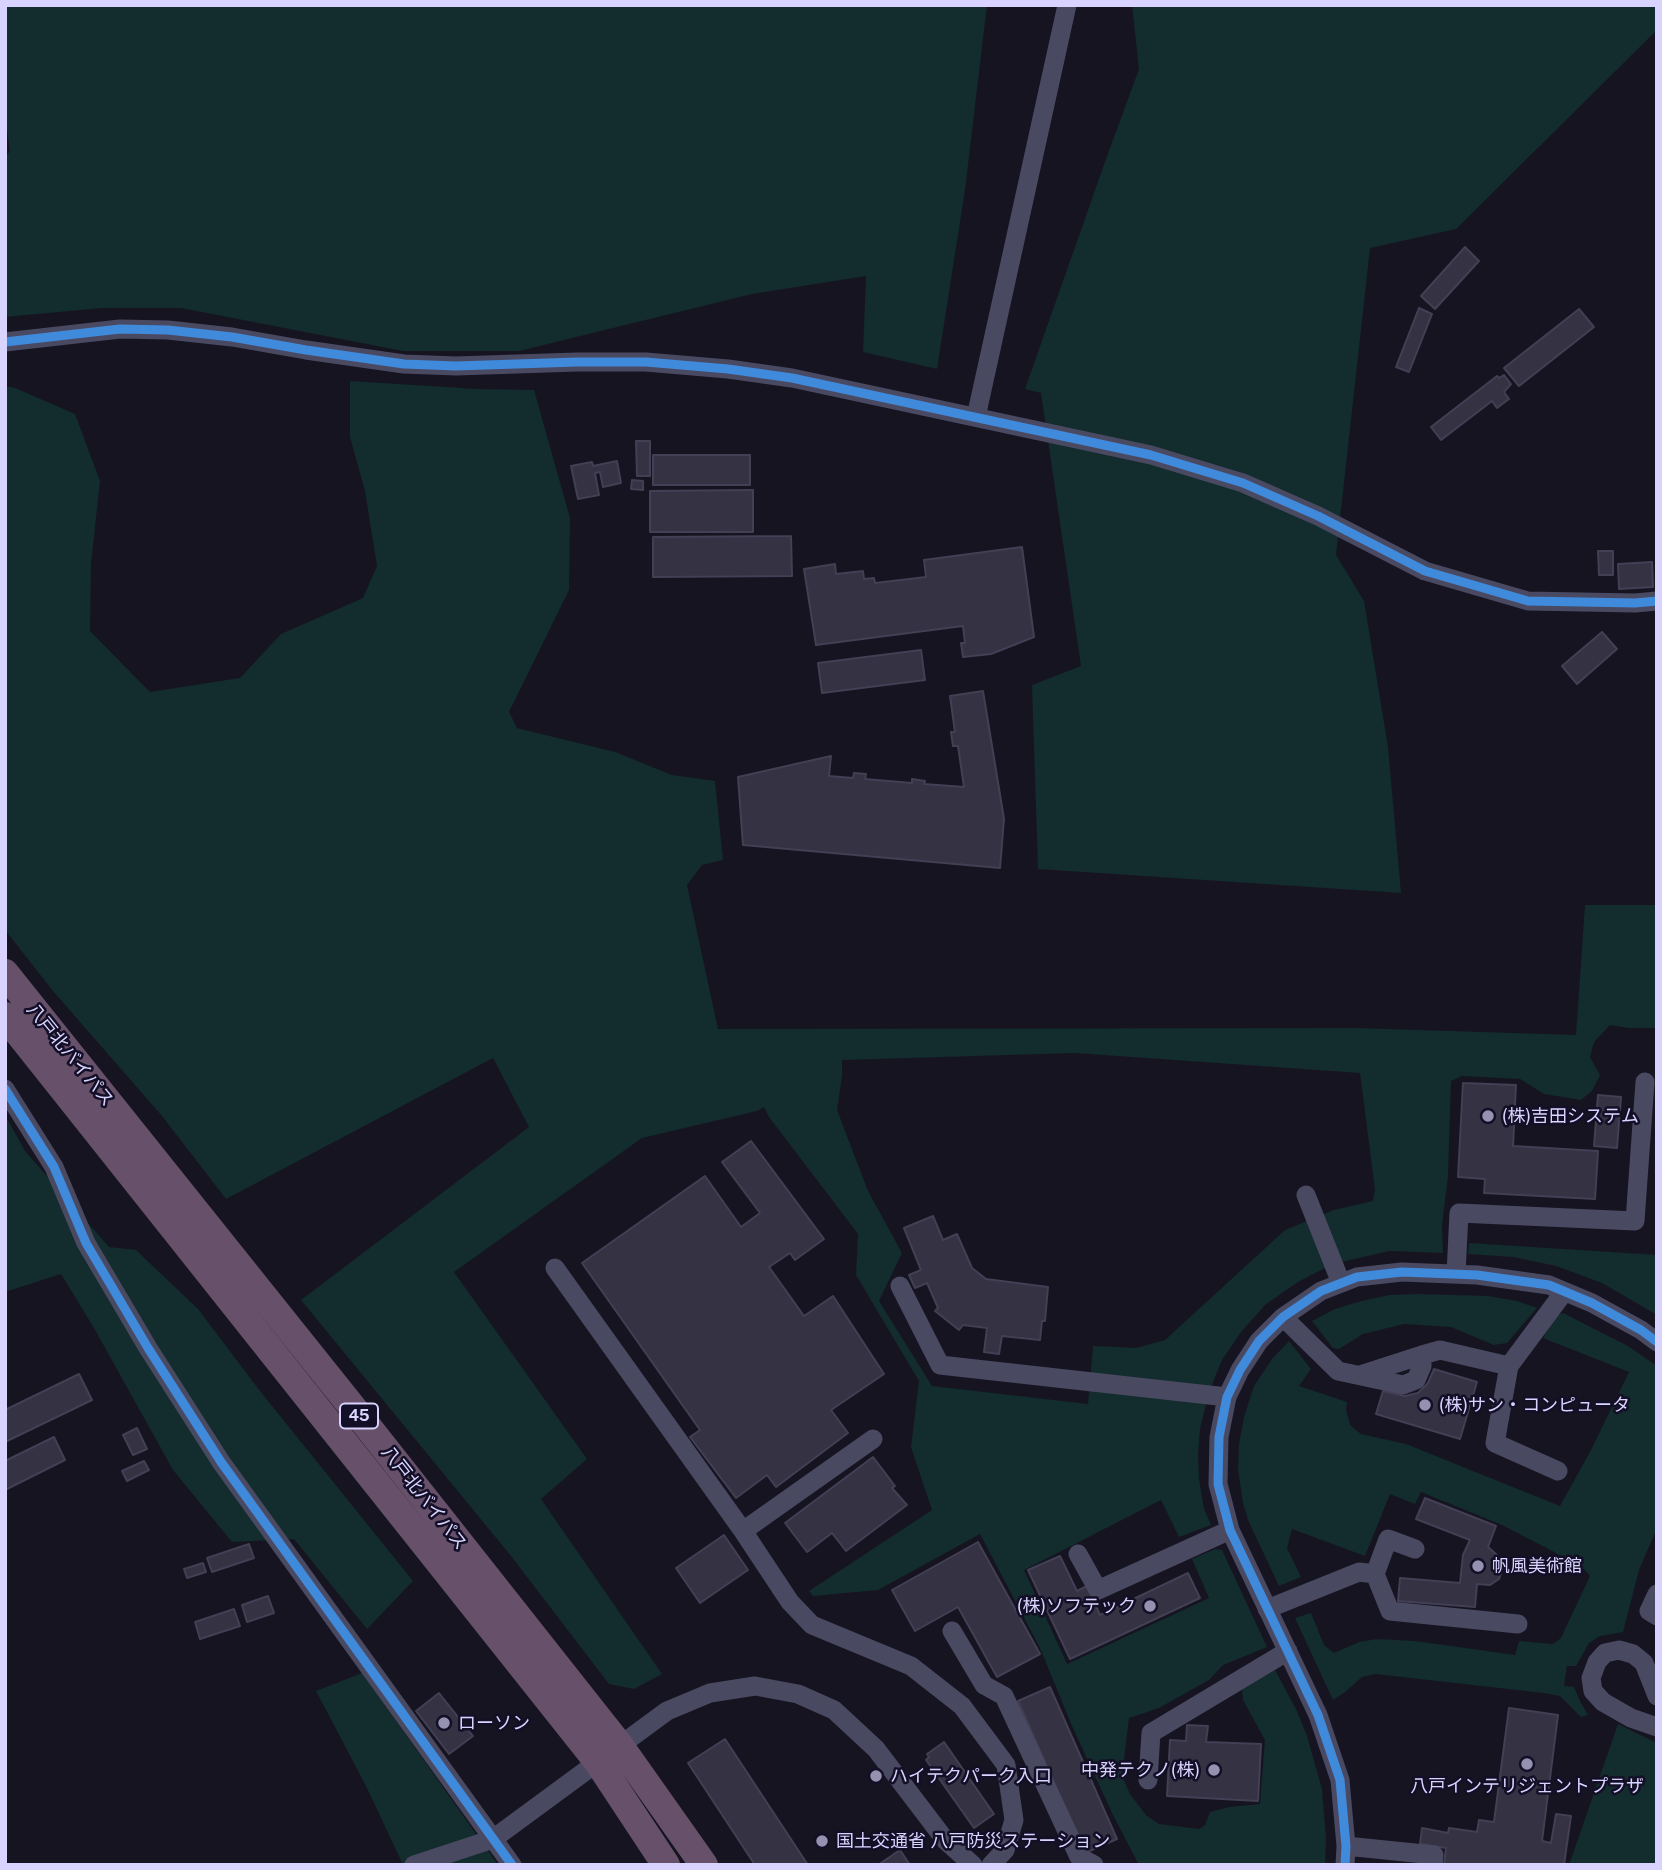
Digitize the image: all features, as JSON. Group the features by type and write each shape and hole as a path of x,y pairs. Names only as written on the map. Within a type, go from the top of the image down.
{"highway":[{"name":"八戸北バイパス","path":"5,974 353,1408 609,1754 666,1865"},
{"name":"八戸北バイパス","path":"5,1016 609,1754 704,1865"}],"street":[{"path":"976,417 1067,5"},
{"path":"5,342 120,329 168,330 232,337 404,364 456,366 646,362 792,378 1151,455 1243,483 1318,516 1425,571 1528,601 1657,601"},
{"path":"1456,1274 1459,1213 1636,1221 1645,1082"},
{"path":"5,1089 54,1167 86,1242 148,1348 221,1462 512,1865"},
{"path":"1307,1195 1340,1283"},
{"path":"555,1268 743,1531 790,1602 813,1625 911,1666 962,1706 1006,1765 1014,1820 1005,1850 991,1865"},
{"path":"1433,1865 1434,1855 1385,1849 1346,1855 1340,1780 1318,1715 1230,1530 1218,1484 1219,1437 1227,1397 1240,1370 1259,1342 1283,1317 1321,1291 1357,1277 1402,1272 1456,1274 1549,1286 1592,1303 1657,1342"},
{"path":"900,1286 940,1365 1227,1397"},
{"path":"1558,1471 1495,1443 1509,1366 1564,1292"},
{"path":"1283,1317 1338,1371 1358,1375 1440,1350 1509,1366"},
{"path":"743,1531 873,1438"},
{"path":"1078,1554 1098,1590 1230,1530"},
{"path":"1415,1549 1388,1539 1375,1574 1390,1611 1518,1624"},
{"path":"1267,1609 1359,1572 1375,1574"},
{"path":"1657,1594 1649,1611 1657,1616"},
{"path":"952,1631 984,1685 1004,1696 1079,1857 1094,1865"},
{"path":"1657,1696 1650,1658 1619,1650 1605,1653 1597,1662 1591,1678 1593,1691 1603,1702 1616,1711 1657,1727"},
{"path":"1148,1780 1151,1733 1288,1651"},
{"path":"962,1706 984,1685"},
{"path":"414,1865 493,1839 667,1712 710,1693 755,1686 798,1695 834,1710 876,1749 946,1841 973,1865"},
{"path":"1385,1849 1384,1862 1403,1865"}],"green space":[{"path":"5,5 987,5 965,190 937,369 863,352 866,276 752,294 519,351 403,351 181,308 102,308 5,317 5,157 10,151 5,116"},
{"path":"1132,5 1657,5 1657,30 1456,229 1370,248 1336,555 1364,601 1388,747 1401,893 1038,869 1032,685 1081,666 1041,393 1025,389 1139,69"},
{"path":"350,381 534,390 570,518 569,590 509,712 517,728 615,752 672,775 715,781 723,860 702,865 687,885 718,1029 1355,1028 1576,1035 1585,905 1657,905 1657,1028 1610,1025 1594,1042 1590,1057 1600,1075 1592,1091 1581,1100 1544,1094 1520,1079 1462,1076 1451,1081 1448,1176 1442,1225 1443,1253 1389,1251 1333,1264 1298,1282 1266,1304 1241,1332 1222,1360 1209,1392 1200,1429 1199,1479 1204,1509 1211,1525 1179,1537 1161,1500 1024,1570 1067,1664 1209,1598 1192,1559 1215,1549 1222,1550 1267,1647 1223,1665 1209,1680 1159,1708 1129,1718 1122,1776 1130,1794 1146,1815 1159,1824 1199,1829 1205,1825 1210,1812 1260,1804 1265,1740 1243,1700 1242,1689 1275,1670 1307,1736 1322,1789 1325,1865 1139,1865 1072,1726 1040,1648 980,1534 878,1590 813,1596 809,1591 932,1510 911,1447 919,1381 856,1275 858,1234 764,1107 757,1111 642,1138 454,1272 587,1459 541,1499 662,1674 634,1689 609,1684 511,1556 301,1300 529,1127 493,1058 226,1199 162,1116 53,991 5,930 5,386 75,414 100,481 91,564 90,631 150,692 240,678 281,634 363,598 377,566 365,491 350,437","holes":["1075,1053 1360,1073 1375,1190 1373,1201 1334,1210 1285,1230 1165,1340 1136,1348 1093,1346 1088,1404 932,1386 879,1301 902,1253 868,1191 837,1110 842,1060"]},
{"path":"5,1115 25,1151 109,1247 136,1250 198,1309 260,1391 413,1581 367,1629 294,1539 232,1542 173,1470 61,1274 5,1292"},
{"path":"1469,1243 1657,1255 1657,1315 1602,1283 1556,1266 1513,1257 1468,1254"},
{"path":"1390,1295 1488,1296 1537,1308 1507,1343 1494,1345 1451,1327 1404,1324 1363,1334 1339,1349 1333,1348 1312,1321 1335,1309 1361,1301"},
{"path":"1563,1313 1628,1346 1657,1366 1657,1528 1639,1570 1623,1632 1600,1636 1589,1643 1576,1666 1567,1666 1564,1686 1574,1687 1588,1715 1581,1717 1560,1696 1375,1674 1362,1677 1333,1700 1295,1618 1311,1613 1324,1645 1334,1653 1359,1642 1377,1639 1415,1641 1515,1655 1519,1641 1553,1644 1561,1638 1590,1576 1581,1566 1502,1525 1421,1492 1415,1504 1390,1494 1365,1556 1292,1529 1287,1548 1301,1577 1279,1586 1248,1520 1238,1469 1244,1417 1254,1386 1272,1359 1289,1341 1311,1369 1299,1386 1347,1402 1350,1425 1361,1434 1406,1444 1560,1506 1629,1372 1543,1338 1556,1315"},
{"path":"362,1673 498,1865 403,1865 367,1788 316,1691"},
{"path":"1618,1724 1657,1743 1657,1865 1569,1865"}],"building":[{"path":"1465,247 1479,261 1435,309 1421,296"},
{"path":"1419,308 1432,314 1409,372 1396,367"},
{"path":"1579,309 1594,327 1519,386 1504,368"},
{"path":"1504,375 1511,384 1504,392 1509,399 1497,408 1492,401 1441,440 1431,427 1497,376 1499,378"},
{"path":"636,441 650,441 650,476 637,476"},
{"path":"653,455 750,455 750,485 653,485"},
{"path":"617,461 621,483 603,487 600,472 595,473 599,495 578,499 571,466 592,462 593,466"},
{"path":"632,480 643,481 643,490 631,489"},
{"path":"753,490 753,532 650,532 650,491"},
{"path":"791,536 792,576 653,577 653,537"},
{"path":"1022,547 1034,637 991,654 963,657 963,626 816,645 804,569 835,564 836,574 863,571 864,579 874,578 875,583 926,577 924,560"},
{"path":"1598,551 1613,551 1613,575 1599,575"},
{"path":"1652,562 1653,587 1619,589 1618,564"},
{"path":"1602,632 1617,649 1577,684 1562,666"},
{"path":"921,650 925,680 822,693 818,663"},
{"path":"983,691 1004,819 1000,868 743,845 738,777 831,756 829,776 853,778 854,773 866,774 865,779 912,783 912,779 925,781 924,784 964,787 958,746 953,746 951,732 955,732 950,696"},
{"name":"(株)吉田システム","path":"1463,1083 1516,1085 1513,1146 1598,1151 1595,1199 1484,1193 1485,1179 1458,1177"},
{"path":"1598,1095 1621,1097 1617,1148 1594,1146"},
{"path":"751,1141 824,1239 795,1260 790,1253 769,1267 804,1316 833,1296 884,1374 831,1410 848,1433 776,1487 767,1475 736,1498 690,1437 700,1430 582,1263 705,1176 741,1227 760,1213 722,1162"},
{"path":"933,1216 943,1240 957,1234 972,1268 986,1279 1048,1287 1045,1321 1042,1321 1040,1340 1002,1336 999,1354 984,1352 987,1328 963,1325 959,1330 935,1311 938,1308 927,1283 915,1288 909,1275 921,1270 904,1228"},
{"name":"(株)サン・コンピュータ","path":"1434,1369 1477,1382 1460,1439 1376,1414 1383,1391 1405,1396 1418,1393 1428,1383"},
{"path":"79,1374 92,1400 5,1442 5,1410"},
{"path":"137,1428 147,1449 133,1455 123,1435"},
{"path":"54,1437 65,1460 5,1490 5,1461"},
{"path":"873,1457 895,1486 892,1488 907,1505 846,1551 832,1533 807,1552 785,1523"},
{"path":"144,1461 149,1470 127,1481 122,1471"},
{"path":"1425,1498 1496,1526 1488,1547 1497,1555 1503,1568 1499,1579 1490,1585 1477,1584 1475,1607 1398,1601 1400,1578 1460,1583 1463,1555 1470,1540 1416,1519"},
{"path":"724,1535 748,1570 700,1603 676,1568"},
{"path":"978,1542 1040,1654 997,1677 958,1607 915,1631 892,1590"},
{"path":"249,1544 254,1558 212,1572 207,1558"},
{"name":"(株)ソフテック","path":"1060,1556 1077,1591 1087,1586 1100,1615 1188,1573 1200,1598 1070,1659 1028,1570"},
{"path":"203,1563 206,1572 187,1578 184,1569"},
{"path":"268,1596 274,1613 247,1622 242,1605"},
{"path":"234,1609 240,1626 200,1639 195,1622"},
{"path":"1050,1687 1117,1839 1085,1853 1018,1701"},
{"name":"ローソン","path":"439,1693 473,1736 449,1754 416,1711"},
{"name":"八戸インテリジェントプラザ","path":"1509,1708 1558,1715 1542,1841 1551,1843 1556,1814 1571,1816 1564,1865 1444,1865 1446,1848 1420,1844 1422,1828 1448,1833 1449,1828 1477,1832 1479,1820 1494,1822"},
{"name":"中発テクノ(株)","path":"1187,1725 1208,1726 1206,1742 1261,1744 1258,1801 1167,1796 1170,1740 1186,1741"},
{"name":"国土交通省 八戸防災ステーション","path":"725,1739 808,1865 755,1865 688,1763"},
{"path":"944,1742 994,1814 974,1828 926,1760 929,1757 927,1754"},
{"name":"国土交通省 八戸防災ステーション","path":"900,1850 910,1865 878,1865"}],"cycle path":[{"path":"5,342 120,329 168,330 232,337 404,364 456,366 646,362 792,378 1151,455 1243,483 1318,516 1425,571 1528,601 1657,601"},
{"path":"5,1089 54,1167 86,1243 148,1348 221,1462 512,1865"},
{"path":"1345,1865 1346,1846 1340,1780 1318,1715 1230,1530 1218,1484 1219,1437 1227,1397 1240,1370 1259,1341 1283,1317 1321,1291 1357,1277 1402,1272 1477,1275 1549,1285 1592,1303 1657,1342"}],"place":[{"name":"(株)吉田システム","path":"1488,1116"},
{"name":"(株)サン・コンピュータ","path":"1425,1405"},
{"name":"帆風美術館","path":"1478,1566"},
{"name":"(株)ソフテック","path":"1150,1606"},
{"name":"ローソン","path":"444,1723"},
{"name":"八戸インテリジェントプラザ","path":"1527,1764"},
{"name":"中発テクノ(株)","path":"1214,1770"},
{"name":"ハイテクパーク入口","path":"876,1776"},
{"name":"国土交通省 八戸防災ステーション","path":"822,1841"}]}
